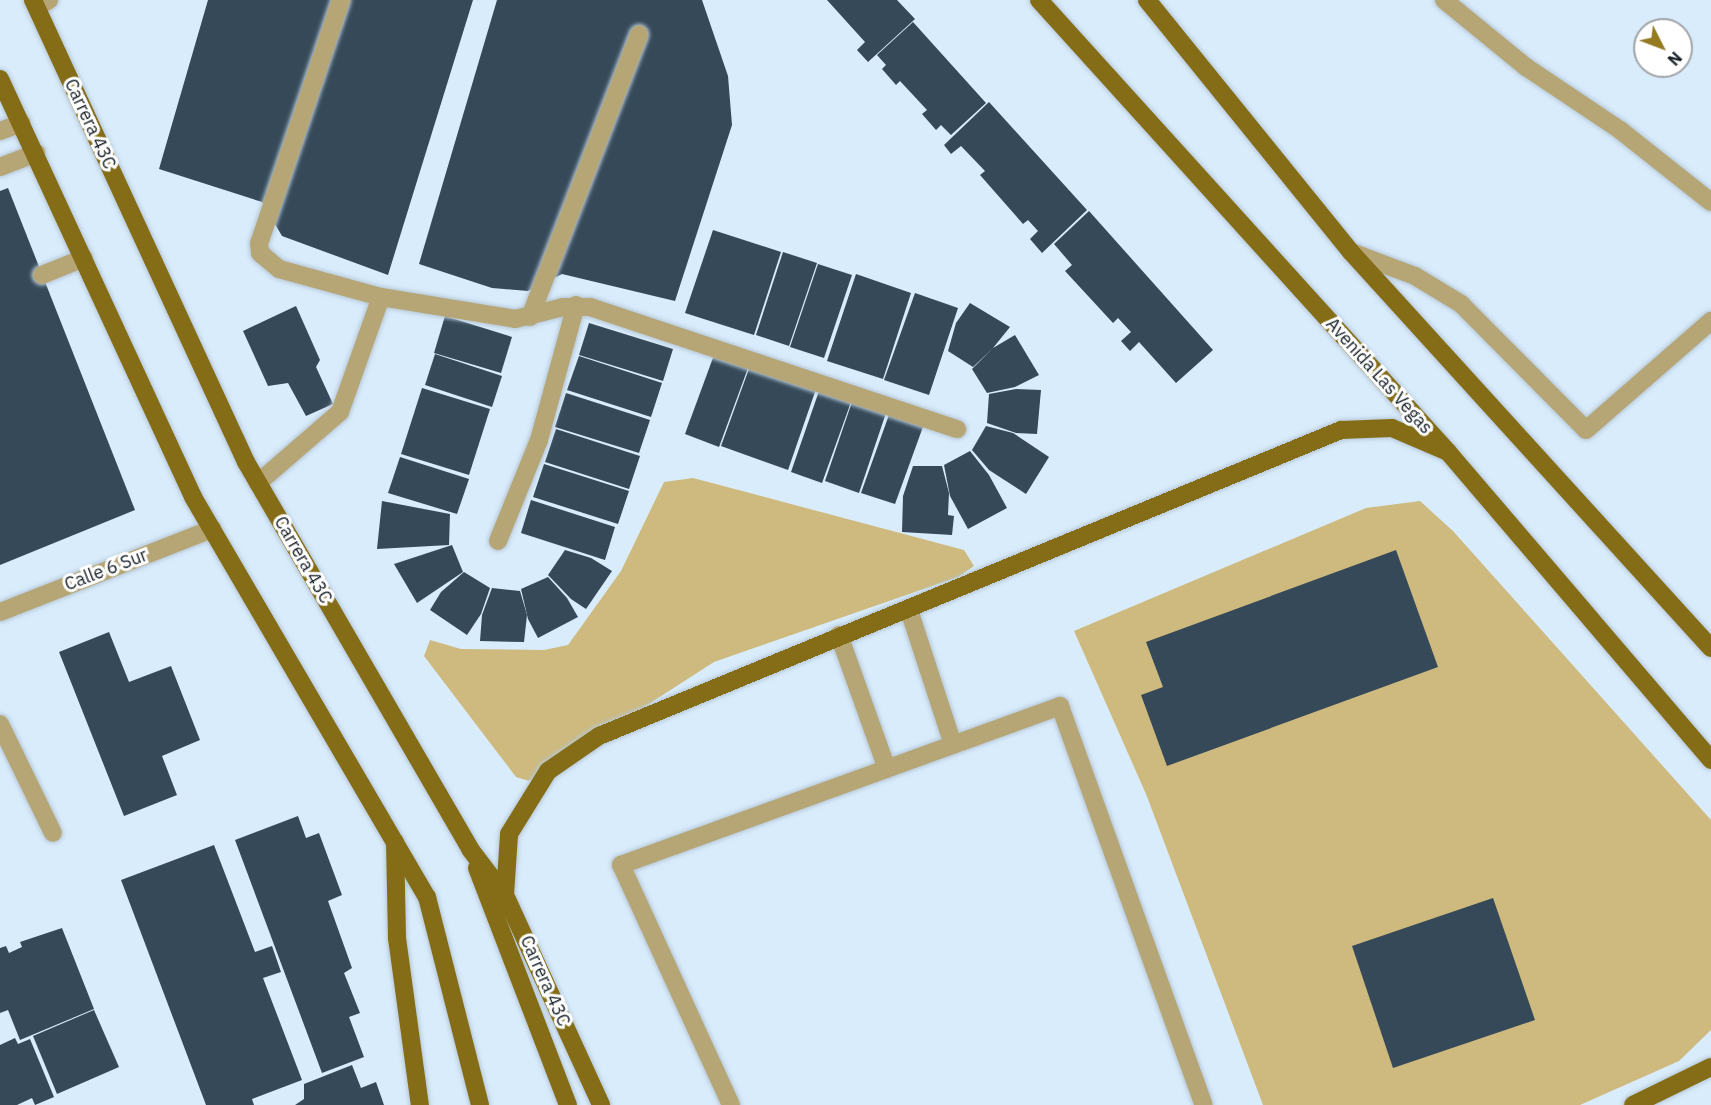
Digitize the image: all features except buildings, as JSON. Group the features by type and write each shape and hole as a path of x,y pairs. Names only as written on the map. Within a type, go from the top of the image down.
{"main road":[{"name":"Avenida Las Vegas","path":"1038,0 1448,453 1711,760"},
{"path":"1147,0 1351,252 1711,648"},
{"name":"Carrera 43C","path":"39,2 258,483 471,849 505,895 601,1105"},
{"path":"0,79 193,497 395,837 427,897 480,1105"},
{"path":"505,895 509,834 548,771 599,736 839,635 909,610 1341,430 1392,428 1448,453"},
{"path":"395,837 397,938 420,1105"},
{"path":"471,849 568,1105"},
{"path":"1633,1105 1711,1067"}],"street":[{"path":"341,0 260,243 260,253 279,269 381,297 507,318 531,317 576,305 957,429"},
{"path":"1444,0 1526,67 1620,130 1711,202"},
{"path":"531,317 639,34"},
{"path":"0,131 22,123"},
{"path":"0,167 36,153"},
{"path":"1351,252 1415,276 1461,304 1586,430 1711,321"},
{"path":"42,275 84,258"},
{"path":"258,483 339,412 381,297"},
{"path":"498,542 539,440 576,305"},
{"name":"Calle 6 Sur","path":"0,612 212,529"},
{"path":"909,610 953,745"},
{"path":"839,635 887,769"},
{"path":"731,1105 621,865 1060,706 1204,1105"},
{"path":"0,724 53,832"}],"shaded area":[{"path":"693,478 964,550 974,566 958,577 714,662 529,781 516,777 424,656 430,640 461,649 544,650 568,645 621,571 664,482"},
{"path":"1420,501 1453,531 1711,820 1711,1030 1679,1061 1580,1105 1263,1105 1146,794 1074,631 1366,508"}]}
